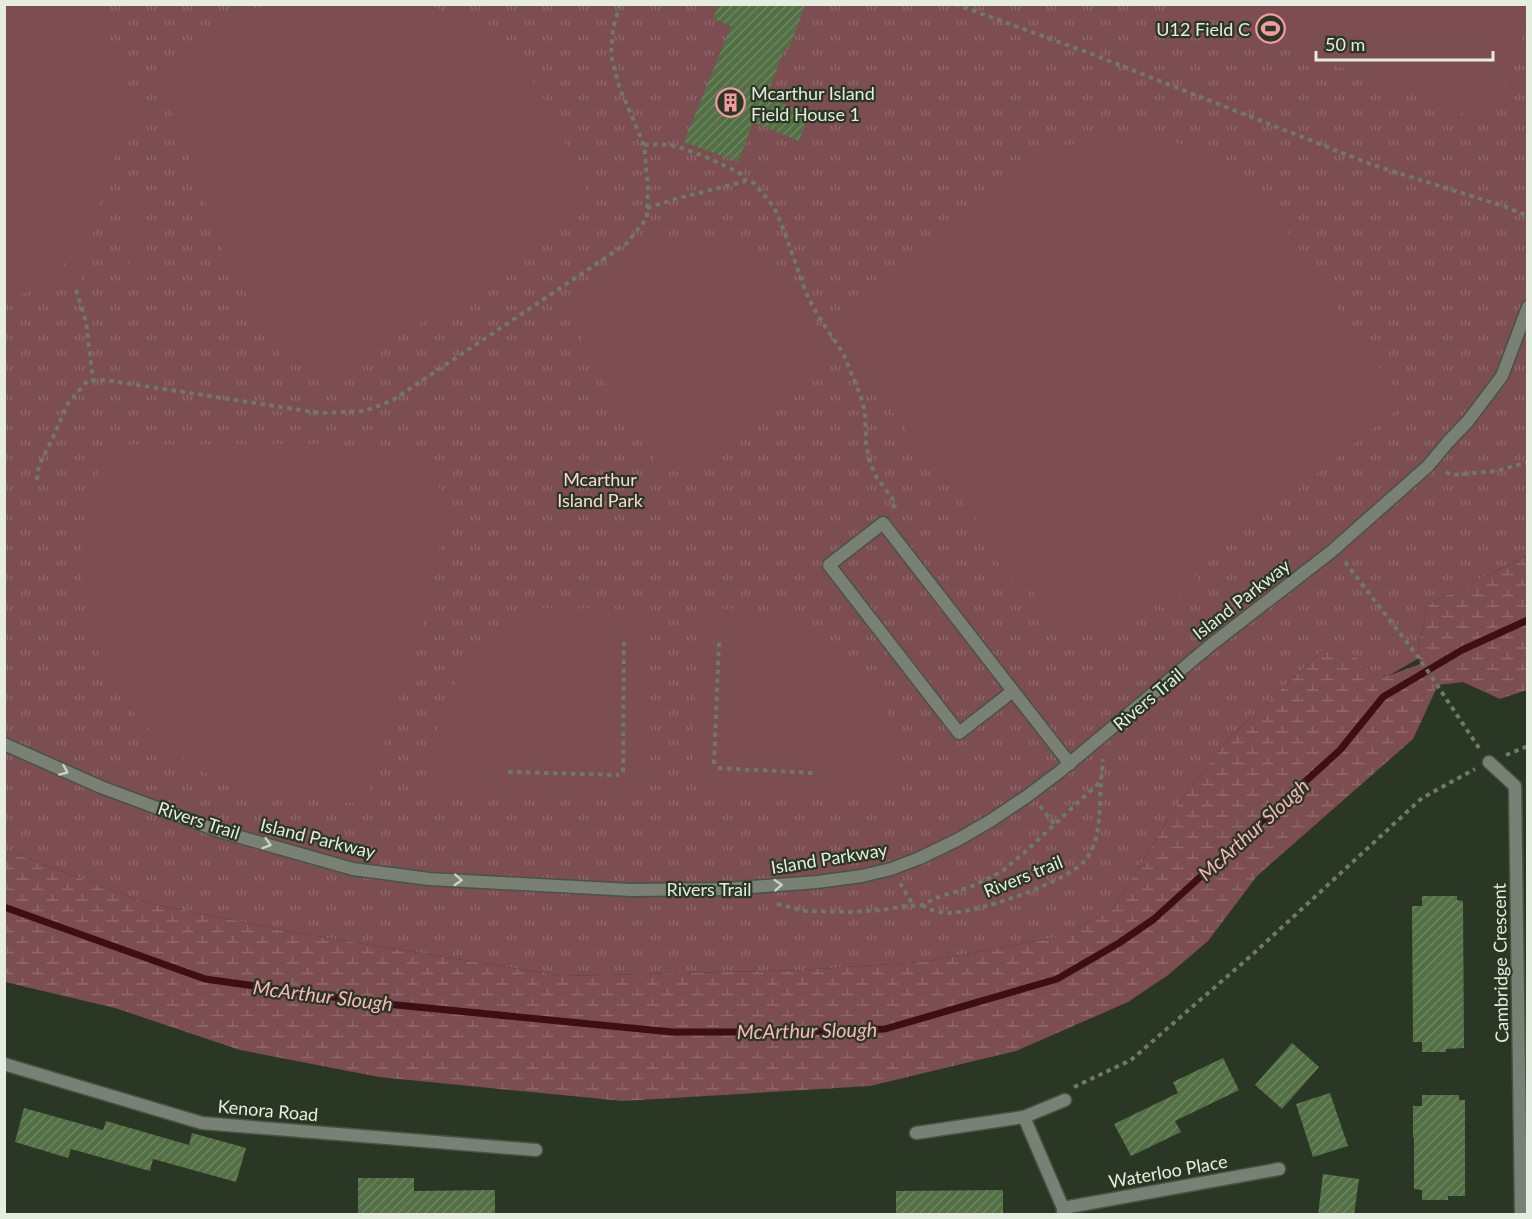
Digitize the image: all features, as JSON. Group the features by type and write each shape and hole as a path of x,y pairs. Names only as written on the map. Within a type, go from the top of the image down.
{"street":[{"name":"Island Parkway","path":"8,745 101,787 219,831 352,869 429,879 631,890 726,890 817,882 862,876 891,869 920,858 958,839 1026,797 1070,764 1212,644 1332,551 1428,466 1468,421 1502,375 1527,307"},
{"path":"1013,691 959,733 829,565 883,523 1070,764"},
{"name":"Cambridge Crescent","path":"1489,762 1515,786 1524,1176 1521,1215"},
{"name":"Kenora Road","path":"4,1064 202,1122 536,1150"},
{"path":"916,1133 1024,1117 1065,1100"},
{"path":"1024,1117 1063,1211"},
{"name":"Waterloo Place","path":"1063,1211 1279,1169"}],"path":[{"path":"37,480 39,465 67,405 87,381 105,380 321,413 365,411 393,400 626,243 647,218 648,188 644,145 619,86 611,56 613,28 620,4"},
{"path":"954,4 1089,53 1373,165 1503,206 1527,216"},
{"path":"644,145 676,146 733,171 746,181"},
{"path":"647,208 746,181 754,183 774,207 806,293 843,353 853,376 865,411 866,444 870,463 877,478 895,502 883,523"},
{"path":"76,290 86,322 93,381"},
{"path":"1442,470 1452,475 1472,474 1497,471 1527,462"},
{"path":"1072,1088 1131,1060 1254,954 1422,798 1489,762 1443,691 1343,559"},
{"path":"508,772 621,773 624,642"},
{"path":"714,764 719,642"},
{"name":"Rivers trail","path":"922,905 932,911 946,913 969,910 1013,897 1065,876 1083,863 1094,844 1098,827 1103,756 1094,762"},
{"path":"718,768 814,773"},
{"name":"Rivers trail","path":"773,904 806,910 850,912 888,910 922,905 973,886 1001,872 1101,781"},
{"path":"1038,803 1054,825"},
{"path":"899,880 913,906"},
{"name":"Rivers Trail","path":"766,902 790,900"}],"green space":[{"path":"5,4 95,5 143,122 122,136 107,178 81,281 77,283 67,262 57,268 65,284 5,297"},
{"path":"427,4 465,22 482,33 513,60 527,76 553,113 590,198 441,312 333,372 283,359 224,254 157,70 248,12 267,5"},
{"name":"Mcarthur Island Park","path":"4,5 1527,5 1527,556 1428,604 1418,649 1419,658 1388,676 1373,674 1350,652 1322,651 1229,738 1176,807 1113,909 1059,937 923,962 802,970 562,976 291,932 144,902 5,850"},
{"path":"1176,5 1527,5 1527,27 1490,124"},
{"path":"1130,135 1181,144 1201,153 1252,187 1282,224 1368,355 1407,402 1193,572 1198,580 1164,608 1157,600 1115,634 1060,626 1027,584 1020,589 992,555 1000,549 833,336 1030,163 1059,148 1101,136"},
{"path":"137,198 151,277 133,280 119,201"},
{"path":"686,237 708,239 742,247 763,258 783,277 837,354 756,421 679,472 660,468 611,394 561,300 632,253 658,242"},
{"path":"315,444 366,449 418,458 449,500 428,607 365,804 303,799 256,792 217,779 176,753 150,730 117,689 104,666 95,642 83,590 84,538 104,445"},
{"path":"1527,556 1527,690 1500,699 1463,682 1438,685 1413,739 1257,876 1208,941 1168,975 1128,1002 1016,1051 870,1086 623,1101 379,1077 240,1050 115,1008 5,982 5,850 144,902 291,932 562,976 802,970 923,962 1059,937 1113,909 1176,807 1229,738 1322,651 1350,651 1373,674 1388,676 1420,664 1418,649 1428,604"},
{"path":"547,608 645,610 645,787 625,797 432,793 432,762 437,731 447,700 462,668 483,640 515,618"},
{"path":"729,609 761,614 804,630 843,654 863,672 881,701 895,740 894,793 769,793 704,790 692,776 699,610"}],"building":[{"name":"Mcarthur Island Field House 1","path":"719,4 806,4 788,50 785,48 766,97 809,114 799,141 753,122 738,162 684,142 731,26 713,19"},
{"path":"1422,896 1457,896 1457,900 1463,901 1464,1048 1446,1049 1446,1052 1422,1052 1422,1042 1413,1042 1412,906 1422,906"},
{"path":"1292,1043 1319,1067 1282,1109 1255,1085"},
{"path":"1223,1058 1239,1090 1175,1121 1181,1132 1131,1156 1114,1124 1178,1093 1173,1082"},
{"path":"1330,1093 1348,1146 1313,1157 1296,1104"},
{"path":"1422,1095 1459,1095 1459,1100 1465,1100 1465,1196 1448,1196 1448,1200 1422,1200 1422,1190 1414,1189 1413,1106 1422,1106"},
{"path":"24,1108 103,1130 106,1121 189,1145 192,1133 246,1148 236,1182 153,1159 150,1171 71,1149 68,1158 15,1142"},
{"path":"1323,1174 1359,1179 1354,1215 1318,1215"},
{"path":"358,1178 414,1178 414,1191 495,1190 495,1215 358,1214"},
{"path":"1003,1190 1003,1215 896,1215 896,1191"}],"waterway":[{"name":"McArthur Slough","path":"4,907 205,979 376,1003 672,1032 885,1029 1057,979 1119,943 1154,919 1340,750 1383,697 1462,650 1528,620"}],"place":[{"name":"U12 Field C","path":"1271,29"},
{"name":"Mcarthur Island Field House 1","path":"730,103"}]}
